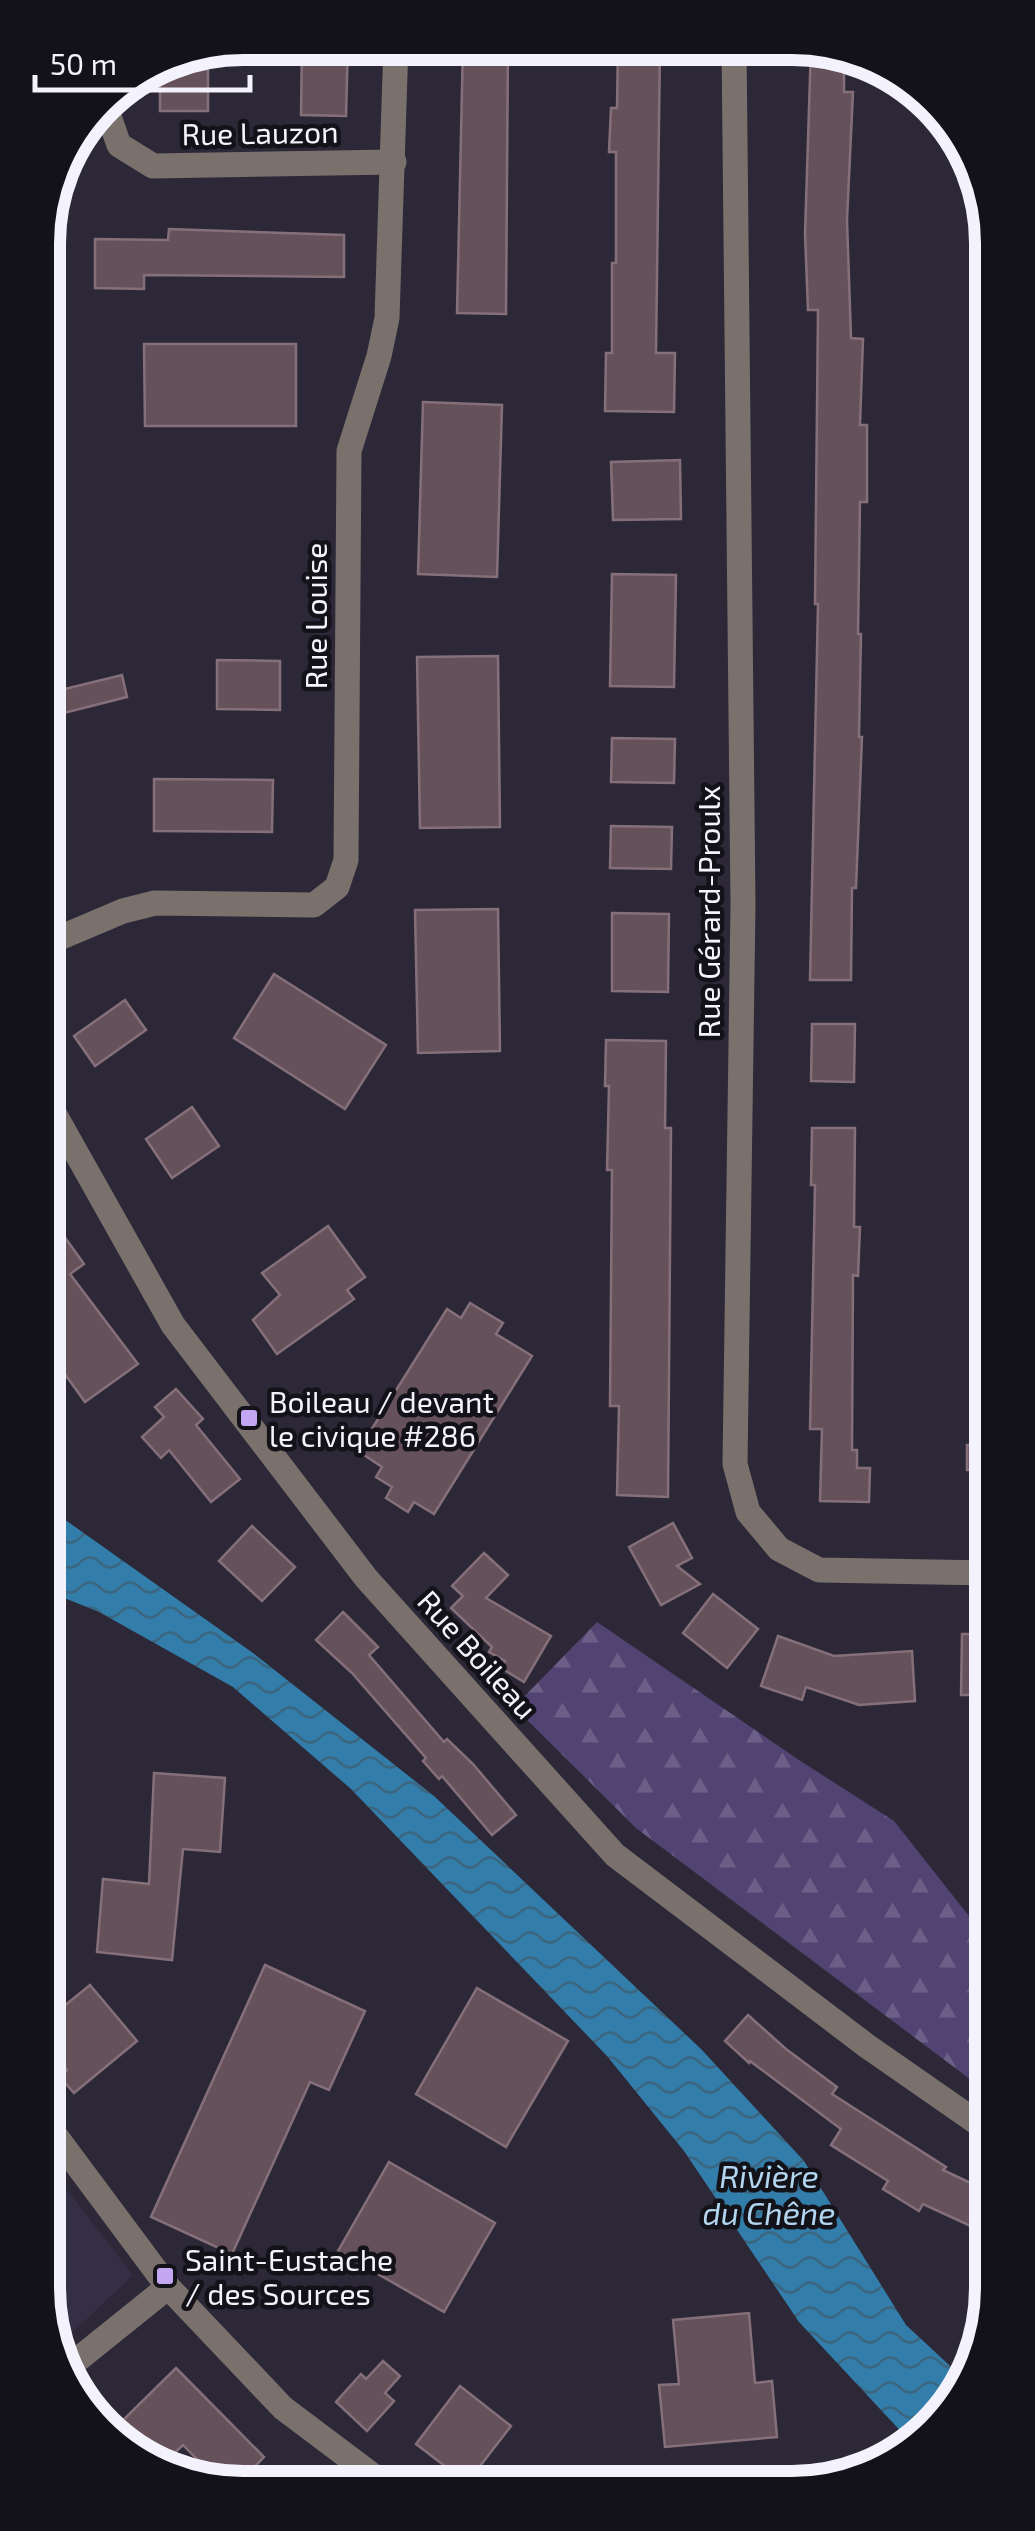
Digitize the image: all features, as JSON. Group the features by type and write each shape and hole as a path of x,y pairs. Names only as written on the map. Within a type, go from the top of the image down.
{"street":[{"name":"Rue Louise","path":"60,937 123,910 156,903 314,905 338,887 346,860 349,451 387,318 396,60"},
{"name":"Rue Gérard-Proulx","path":"734,60 743,904 736,1464 748,1512 779,1549 819,1570 975,1573"},
{"name":"Rue Lauzon","path":"110,119 119,145 153,166 394,162"},
{"name":"Rue Boileau","path":"60,1125 172,1325 366,1578 615,1855 867,2046 975,2121"},
{"path":"60,2143 168,2287 284,2408 367,2471"},
{"path":"76,2361 168,2287"}],"shaded area":[{"path":"60,2181 133,2275 67,2338 60,2288"}],"green space":[{"path":"597,1622 894,1821 975,1924 975,2083 636,1828 514,1707"}],"water":[{"name":"Rivière du Chêne","path":"60,1516 253,1653 434,1796 702,2050 804,2161 906,2325 955,2370 930,2409 903,2433 799,2322 684,2151 607,2056 351,1789 233,1687 99,1612 60,1596"}],"building":[{"path":"302,60 348,60 346,116 301,115"},
{"path":"463,60 508,60 506,314 457,313"},
{"path":"618,60 660,60 656,353 675,353 674,412 605,411 606,353 612,353 612,263 616,263 616,152 609,152 611,108 617,108"},
{"path":"811,62 844,68 844,92 853,92 847,220 851,338 863,339 860,425 867,425 867,502 860,502 858,634 862,737 856,888 852,888 851,980 810,980 818,604 818,310 808,310 805,234"},
{"path":"208,64 208,111 160,111 160,80"},
{"path":"169,229 344,235 344,277 144,275 144,289 95,288 95,239 168,240"},
{"path":"144,344 296,344 296,426 145,426"},
{"path":"423,402 502,405 497,577 418,574"},
{"path":"680,460 681,519 613,520 611,462"},
{"path":"612,574 676,575 674,687 610,686"},
{"path":"498,656 500,827 420,828 417,657"},
{"path":"217,660 280,661 280,710 217,709"},
{"path":"122,675 127,697 60,714 60,690"},
{"path":"612,738 675,739 674,783 611,782"},
{"path":"154,779 273,780 272,832 154,831"},
{"path":"611,826 672,827 671,869 610,868"},
{"path":"498,909 500,1051 418,1053 415,910"},
{"path":"612,913 669,914 668,992 612,991"},
{"path":"274,974 386,1045 345,1109 234,1038"},
{"path":"125,1000 146,1030 95,1066 74,1036"},
{"path":"812,1024 855,1024 854,1082 811,1081"},
{"path":"606,1040 666,1041 665,1128 671,1128 668,1497 617,1495 619,1406 610,1406 612,1170 607,1170"},
{"path":"192,1107 219,1146 172,1178 146,1139"},
{"path":"812,1128 855,1128 854,1227 860,1227 858,1276 853,1275 852,1450 857,1450 857,1468 870,1468 869,1502 820,1501 822,1429 810,1429 815,1185 811,1185"},
{"path":"328,1226 365,1277 347,1290 354,1299 277,1354 253,1320 280,1295 262,1273"},
{"path":"60,1231 84,1264 70,1274 138,1364 85,1402 60,1367"},
{"path":"470,1303 503,1323 496,1334 532,1356 434,1514 414,1502 408,1512 386,1498 392,1487 376,1477 382,1467 358,1451 447,1309 461,1318"},
{"path":"176,1389 203,1419 196,1425 240,1479 211,1502 169,1450 161,1458 142,1437 164,1417 155,1407"},
{"path":"967,1445 975,1445 975,1470 967,1470"},
{"path":"673,1523 692,1558 677,1566 700,1584 661,1605 629,1547"},
{"path":"252,1526 295,1567 262,1601 219,1561"},
{"path":"484,1553 508,1575 486,1598 551,1636 524,1682 501,1668 505,1661 489,1652 492,1647 451,1608 463,1596 452,1586"},
{"path":"713,1594 758,1629 727,1668 683,1633"},
{"path":"343,1612 378,1647 369,1655 444,1742 447,1739 473,1764 516,1815 492,1835 442,1776 439,1779 423,1761 426,1758 352,1673 316,1640"},
{"path":"962,1634 975,1634 975,1695 961,1695"},
{"path":"778,1636 834,1656 912,1651 915,1701 859,1705 806,1687 802,1700 761,1686"},
{"path":"154,1773 225,1778 220,1852 183,1849 172,1960 97,1952 103,1879 149,1884"},
{"path":"265,1965 365,2011 329,2090 310,2082 232,2254 151,2217"},
{"path":"90,1985 137,2041 74,2093 60,2077 67,2070 60,2062 60,2009"},
{"path":"477,1988 568,2041 506,2147 416,2094"},
{"path":"748,2015 837,2087 832,2094 946,2167 943,2170 975,2185 975,2228 923,2204 919,2211 883,2189 888,2181 831,2145 841,2129 749,2063 725,2041"},
{"path":"389,2162 495,2223 444,2312 338,2251"},
{"path":"749,2313 755,2383 772,2381 777,2437 665,2447 659,2385 679,2384 673,2320"},
{"path":"383,2361 400,2376 385,2393 394,2401 367,2431 336,2402 361,2374 366,2379"},
{"path":"176,2368 264,2457 250,2471 207,2467 183,2445 171,2456 120,2423"},
{"path":"460,2386 511,2426 476,2471 451,2471 416,2444"}],"place":[{"name":"Boileau / devant le civique #286","path":"249,1418"},
{"name":"Saint-Eustache / des Sources","path":"165,2276"}]}
